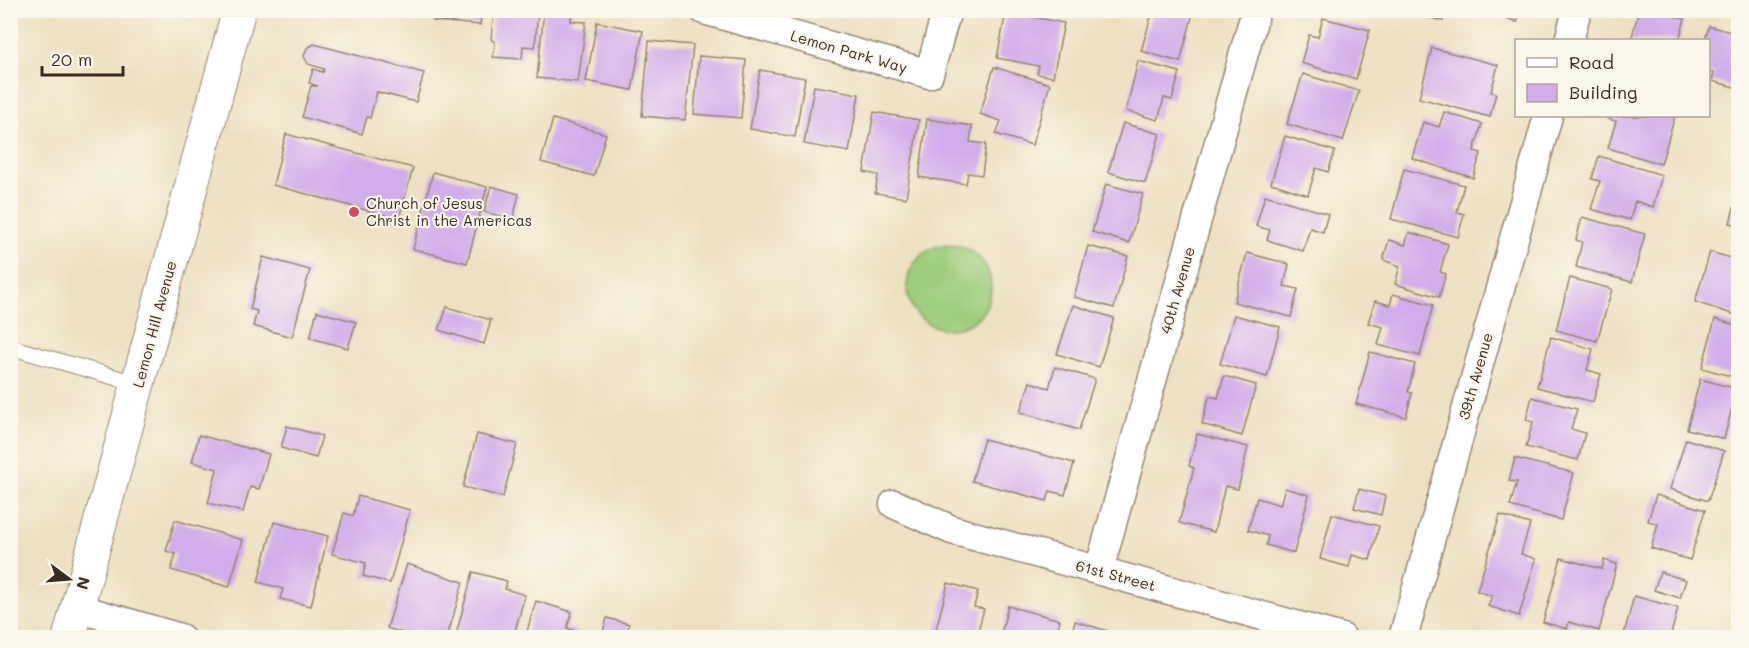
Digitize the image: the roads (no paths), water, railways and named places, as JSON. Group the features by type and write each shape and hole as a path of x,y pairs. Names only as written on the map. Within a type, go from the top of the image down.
{"street":[{"name":"Lemon Hill Avenue","path":"73,623 239,10"},
{"name":"Lemon Park Way","path":"705,10 929,74 946,10"},
{"name":"40th Avenue","path":"1098,570 1256,10"},
{"path":"1569,39 1577,10"},
{"name":"39th Avenue","path":"1403,638 1548,117"},
{"name":"61st Street","path":"894,504 952,530 1342,638"},
{"path":"73,623 180,638"}],"lane":[{"path":"10,347 138,384"}],"place":[{"name":"Church of Jesus Christ in the Americas","path":"354,212"}]}
